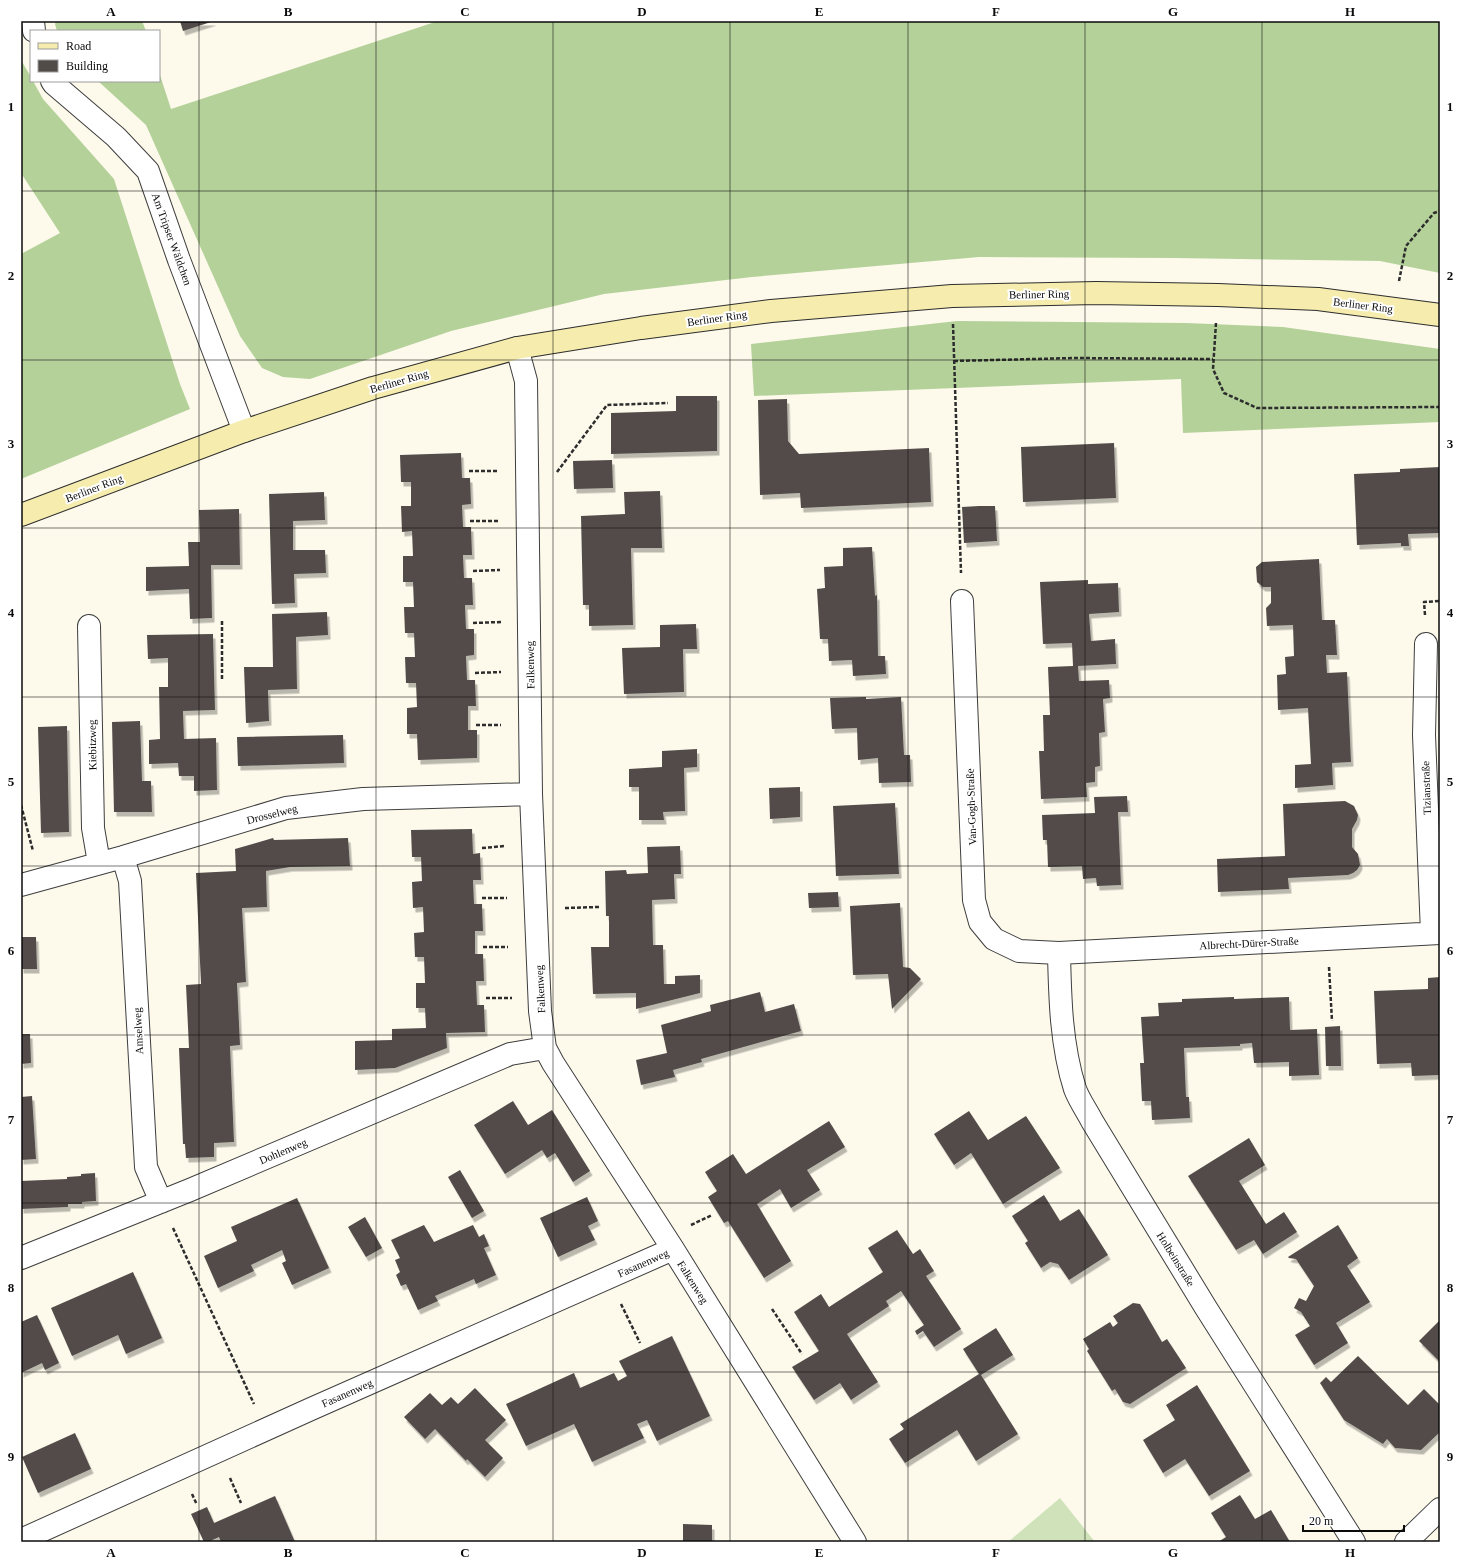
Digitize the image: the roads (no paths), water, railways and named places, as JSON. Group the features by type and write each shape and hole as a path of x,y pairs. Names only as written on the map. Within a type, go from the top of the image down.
{"main road":[{"name":"Berliner Ring","path":"21,515 244,431 373,388 517,348 641,328 771,311 952,296 1096,293 1218,295 1318,299 1440,315"}],"street":[{"name":"Am Tripser Wäldchen","path":"53,82 116,137 148,171 179,260 244,431"},
{"name":"Falkenweg","path":"517,348 526,381 531,794 540,1011 545,1048 553,1063 673,1249 856,1542"},
{"name":"Van-Gogh-Straße","path":"962,601 974,900 980,922 994,939 1019,950 1059,953"},
{"name":"Kiebitzweg","path":"89,626 93,828 99,864"},
{"name":"Tizianstraße","path":"1426,644 1424,735 1436,933"},
{"name":"Drosselweg","path":"31,883 286,808 363,799 531,794"},
{"name":"Amselweg","path":"123,857 130,882 146,1167 161,1202"},
{"name":"Albrecht-Dürer-Straße","path":"1059,953 1436,933"},
{"name":"Holbeinstraße","path":"1059,953 1061,1004 1065,1048 1076,1090 1092,1121 1206,1308 1354,1542"},
{"name":"Dohlenweg","path":"21,1258 161,1202 510,1054 545,1048"},
{"name":"Fasanenweg","path":"21,1540 673,1249"},
{"path":"1406,1542 1440,1509"}]}
